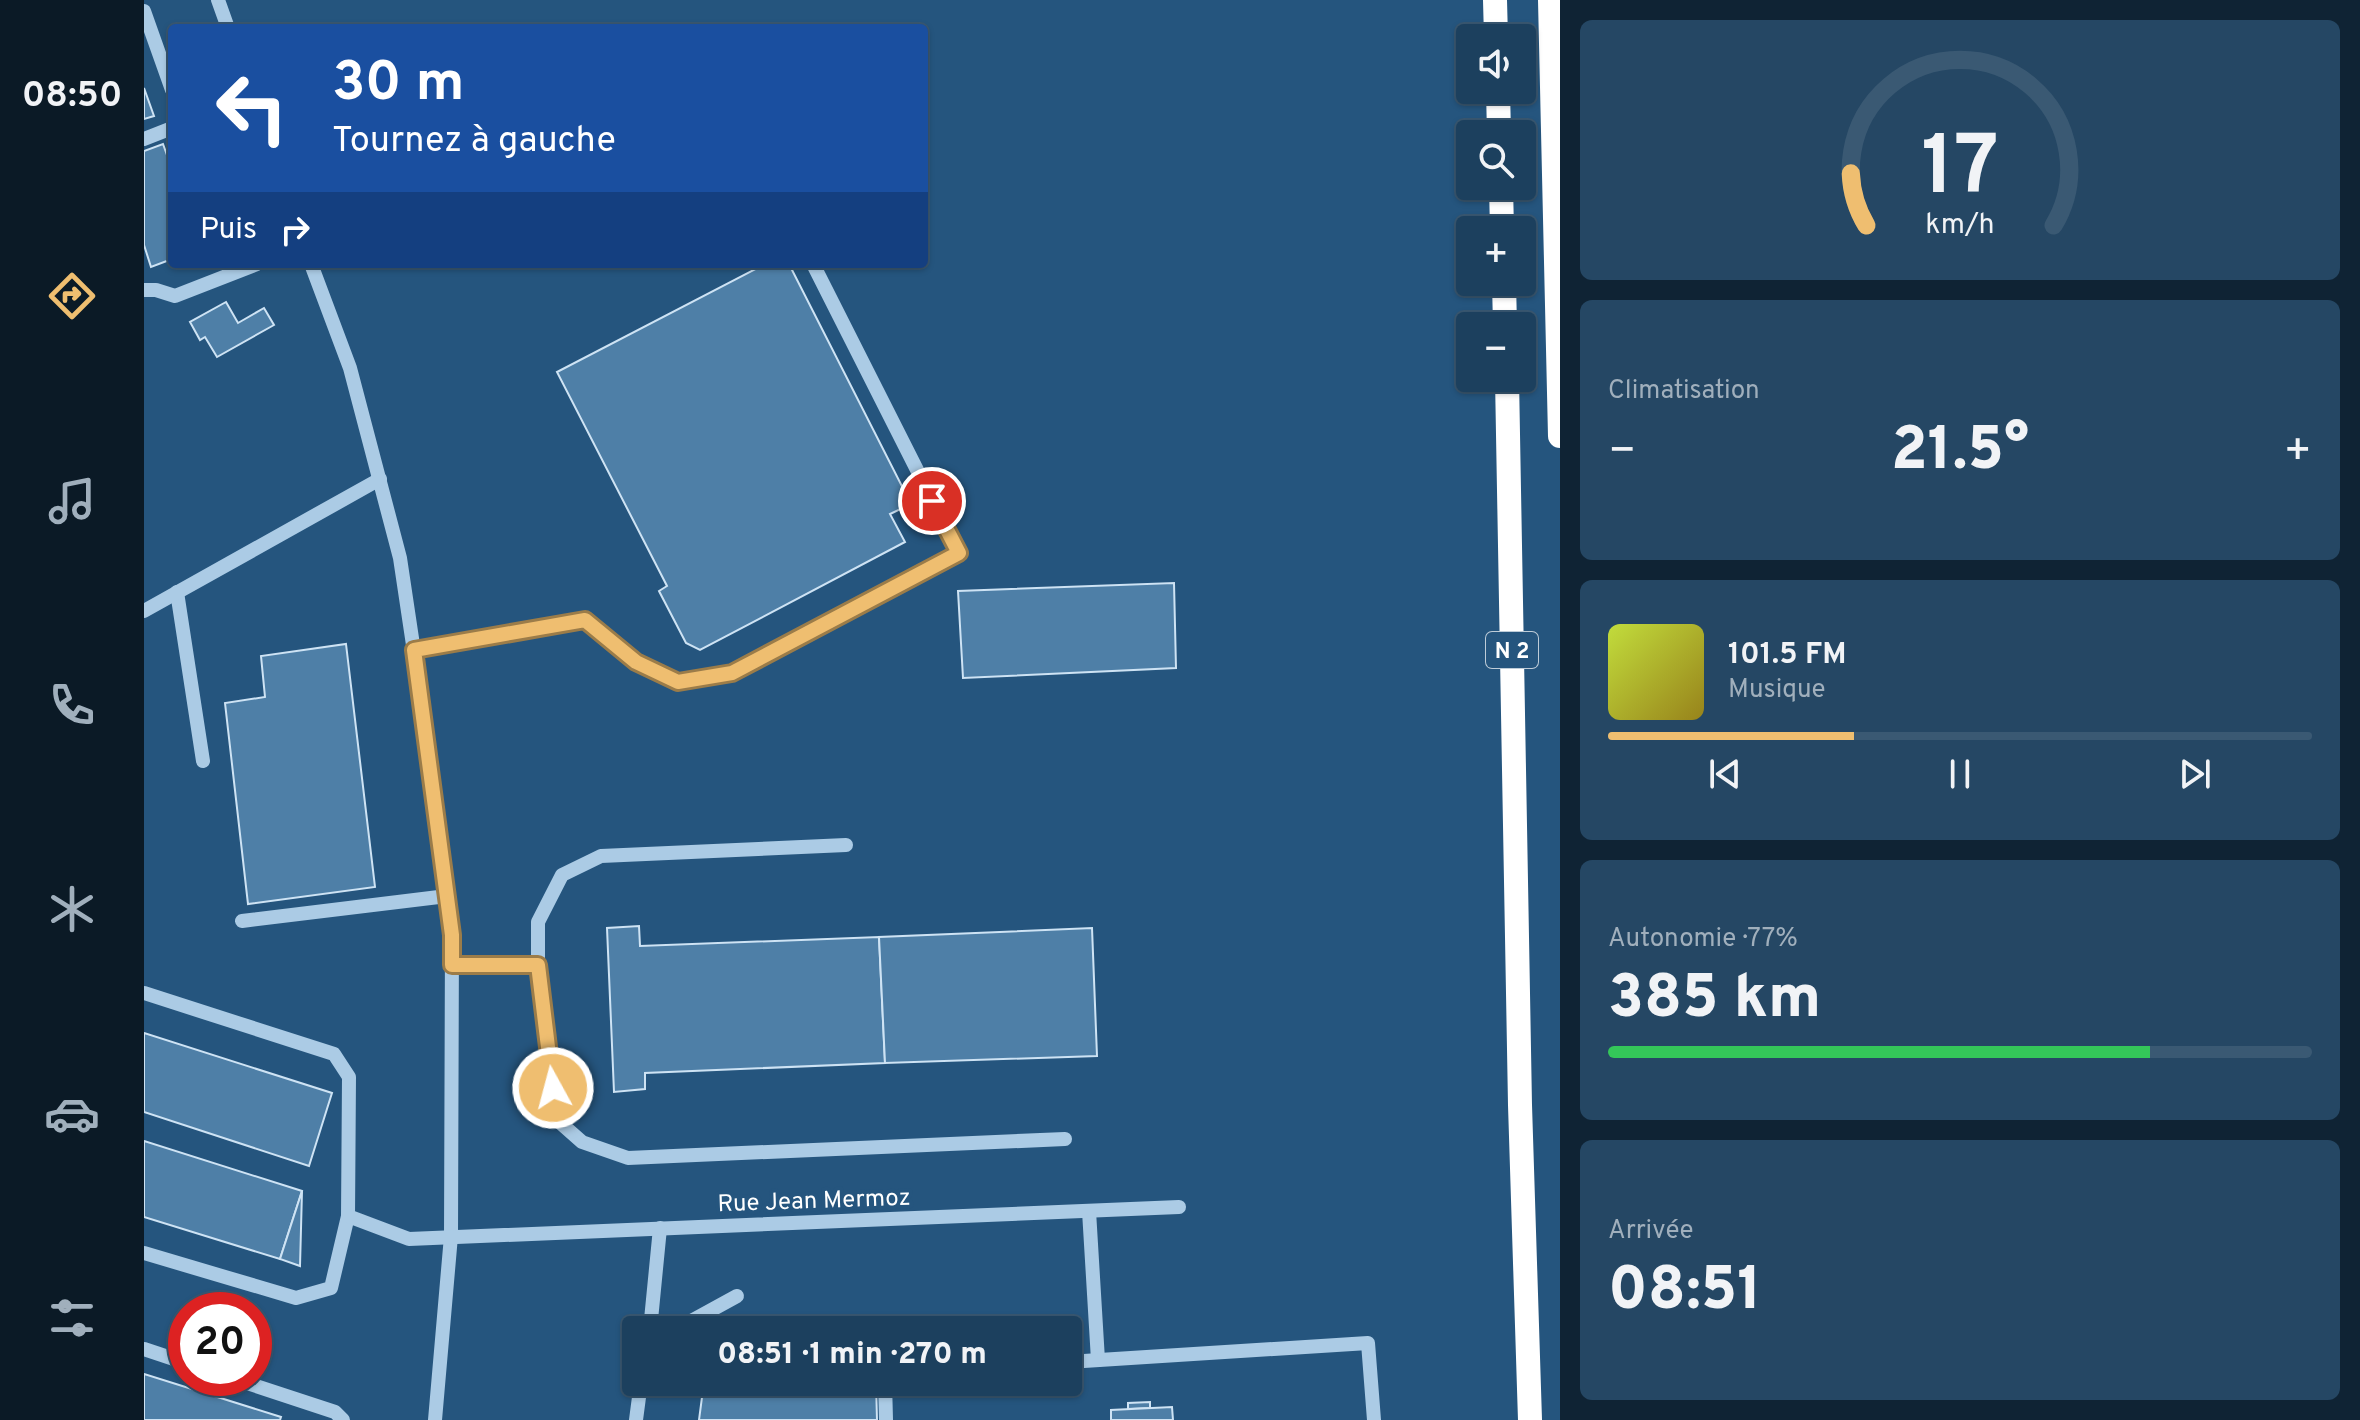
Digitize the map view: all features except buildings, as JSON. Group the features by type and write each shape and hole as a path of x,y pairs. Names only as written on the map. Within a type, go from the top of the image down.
{"highway":[{"path":"1495,0 1496,24"},
{"path":"1550,0 1560,436"},
{"name":"N 2","path":"1507,392 1520,1089 1530,1420"}],"street":[{"path":"218,0 227,24"},
{"path":"144,11 168,79"},
{"path":"144,139 168,130"},
{"path":"144,290 175,296 237,268"},
{"path":"312,268 350,368 400,558 452,935 451,1236 435,1420"},
{"path":"414,650 585,620 636,662 678,682 732,673 959,553 815,268"},
{"path":"144,611 380,479"},
{"path":"177,592 203,761"},
{"path":"846,845 601,856 562,875 538,922 538,965 556,1119 582,1142 628,1158 1065,1139"},
{"path":"242,921 447,896"},
{"path":"452,965 538,965"},
{"path":"144,993 334,1054 349,1077 348,1216 331,1288 296,1298 144,1253"},
{"name":"Rue Jean Mermoz","path":"348,1216 409,1239 1179,1207"},
{"path":"1089,1211 1098,1360"},
{"path":"651,1316 660,1228"},
{"path":"701,1316 737,1296"},
{"path":"1082,1361 1368,1343 1374,1420"},
{"path":"144,1349 168,1357"},
{"path":"272,1391 335,1412 343,1420"},
{"path":"636,1420 639,1396"},
{"path":"885,1396 886,1420"}],"route":[{"path":"553,1088 538,965 452,965 452,935 414,650 585,620 636,662 678,682 732,673 959,553 932,501"}]}
